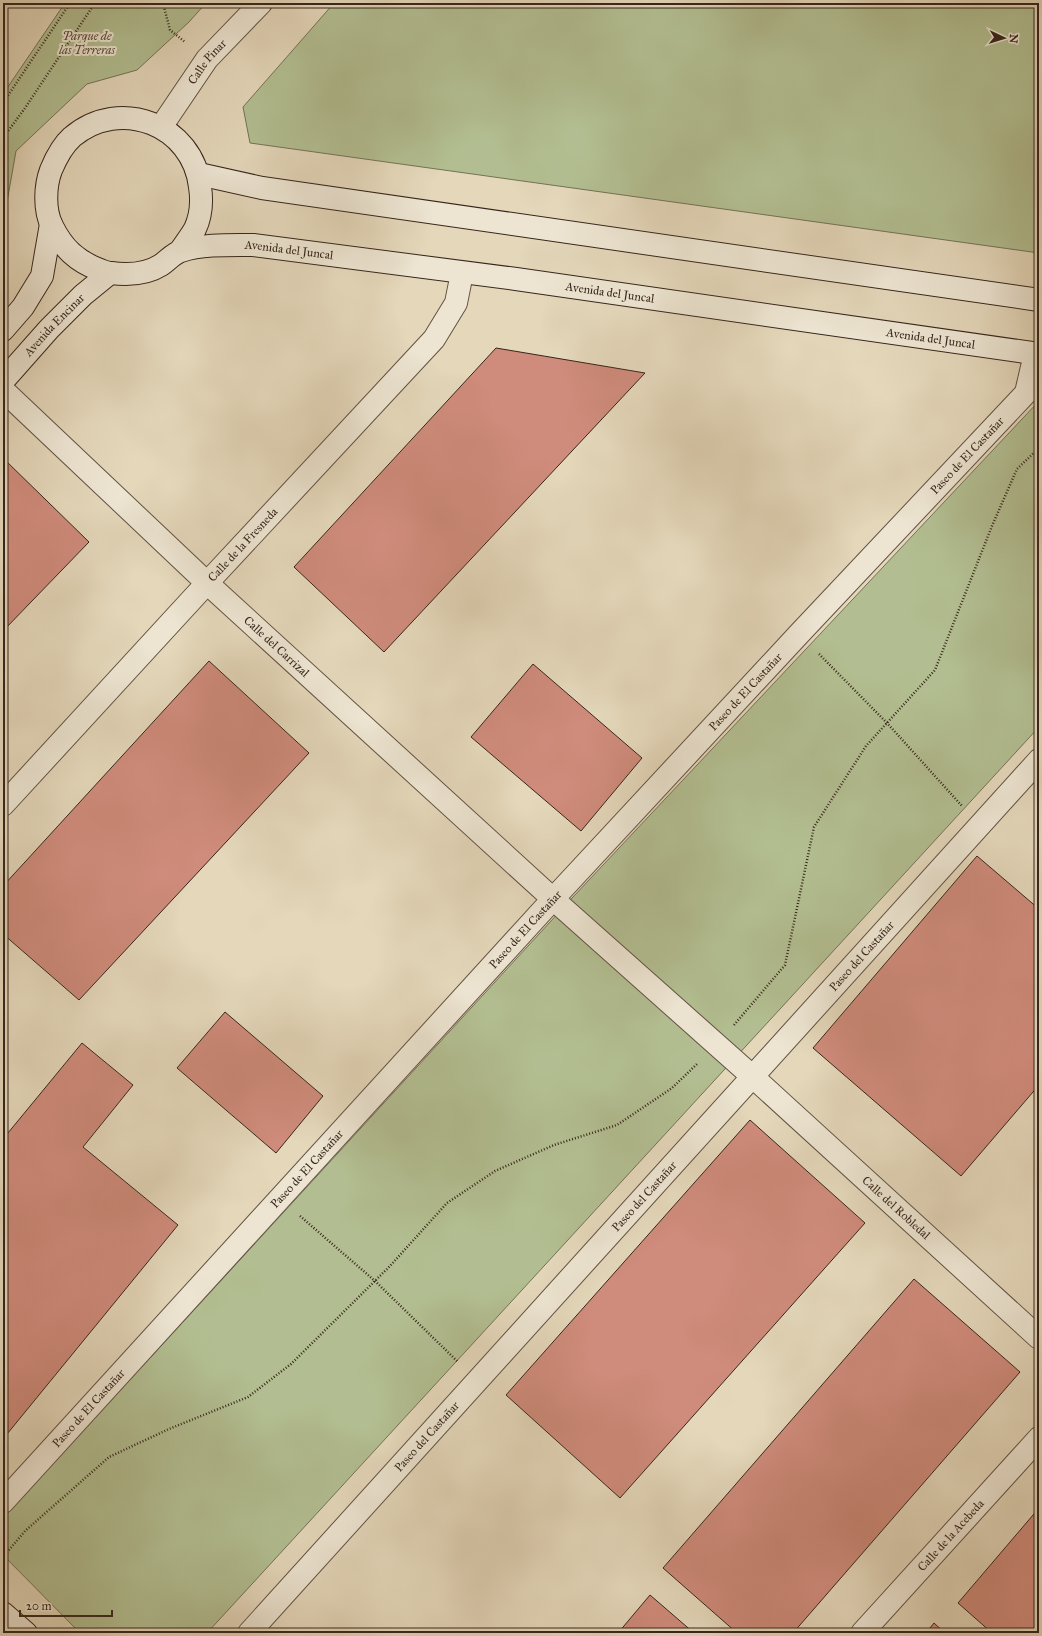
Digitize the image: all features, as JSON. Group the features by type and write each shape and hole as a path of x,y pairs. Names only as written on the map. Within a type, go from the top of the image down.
{"street":[{"name":"Calle Pinar","path":"161,127 207,59 261,3"},
{"path":"115,118 139,119 161,127 178,139 191,155 199,174 202,201 196,228 180,251 160,266 135,274 110,273 85,264 65,247 51,224 46,201 48,178 57,156 72,137 92,124 115,118"},
{"path":"199,174 262,188 1039,300"},
{"path":"3,330 23,307 42,276 51,224"},
{"name":"Avenida del Juncal","path":"180,251 214,245 253,245 1037,354"},
{"name":"Avenida Encinar","path":"3,381 49,329 83,295 110,273"},
{"name":"Calle de la Fresneda","path":"3,805 434,339 456,303 462,273"},
{"name":"Paseo de El Castañar","path":"3,1502 553,899 1026,392 1037,354"},
{"name":"Calle del Carrizal","path":"3,390 207,583 553,899 718,1045"},
{"name":"Paseo del Castañar","path":"249,1633 1039,760"},
{"name":"Calle del Robledal","path":"718,1045 1039,1338"},
{"name":"Calle de la Acebeda","path":"862,1633 1039,1438"},
{"path":"3,1613 26,1633"}],"path":[{"path":"3,103 70,3"},
{"path":"3,138 25,108 95,3"},
{"path":"163,3 170,30 207,59"},
{"path":"3,1557 25,1531 109,1457 169,1429 248,1397 291,1364 390,1266 447,1202 502,1168 554,1145 618,1125 672,1088 718,1045 785,964 814,827 866,746 935,670 992,526 1017,469 1039,448"},
{"path":"799,634 887,723 980,825"},
{"path":"280,1199 375,1281 477,1381"}],"green space":[{"name":"Parque de las Terreras","path":"65,3 206,3 189,22 137,70 87,84 16,151 7,202 6,236 3,239 3,94"},
{"path":"334,3 1039,3 1039,253 250,143 243,107"},
{"path":"1039,401 1039,727 207,1633 80,1633 3,1555 3,1518 573,897"}],"building":[{"path":"496,348 645,373 384,652 294,567"},
{"path":"4,459 89,542 3,631 3,460"},
{"path":"209,661 309,753 79,1000 3,934 3,886"},
{"path":"533,664 642,758 581,831 471,737"},
{"path":"977,856 1039,909 1039,1085 961,1176 813,1048"},
{"path":"225,1012 323,1096 276,1153 177,1068"},
{"path":"82,1043 133,1085 83,1147 178,1225 3,1439 3,1139"},
{"path":"750,1120 865,1223 620,1498 506,1395"},
{"path":"914,1279 1020,1372 793,1633 737,1633 663,1568"},
{"path":"1039,1508 1039,1633 992,1633 958,1603"},
{"path":"650,1595 694,1633 618,1633"},
{"path":"934,1623 945,1633 926,1633"}]}
